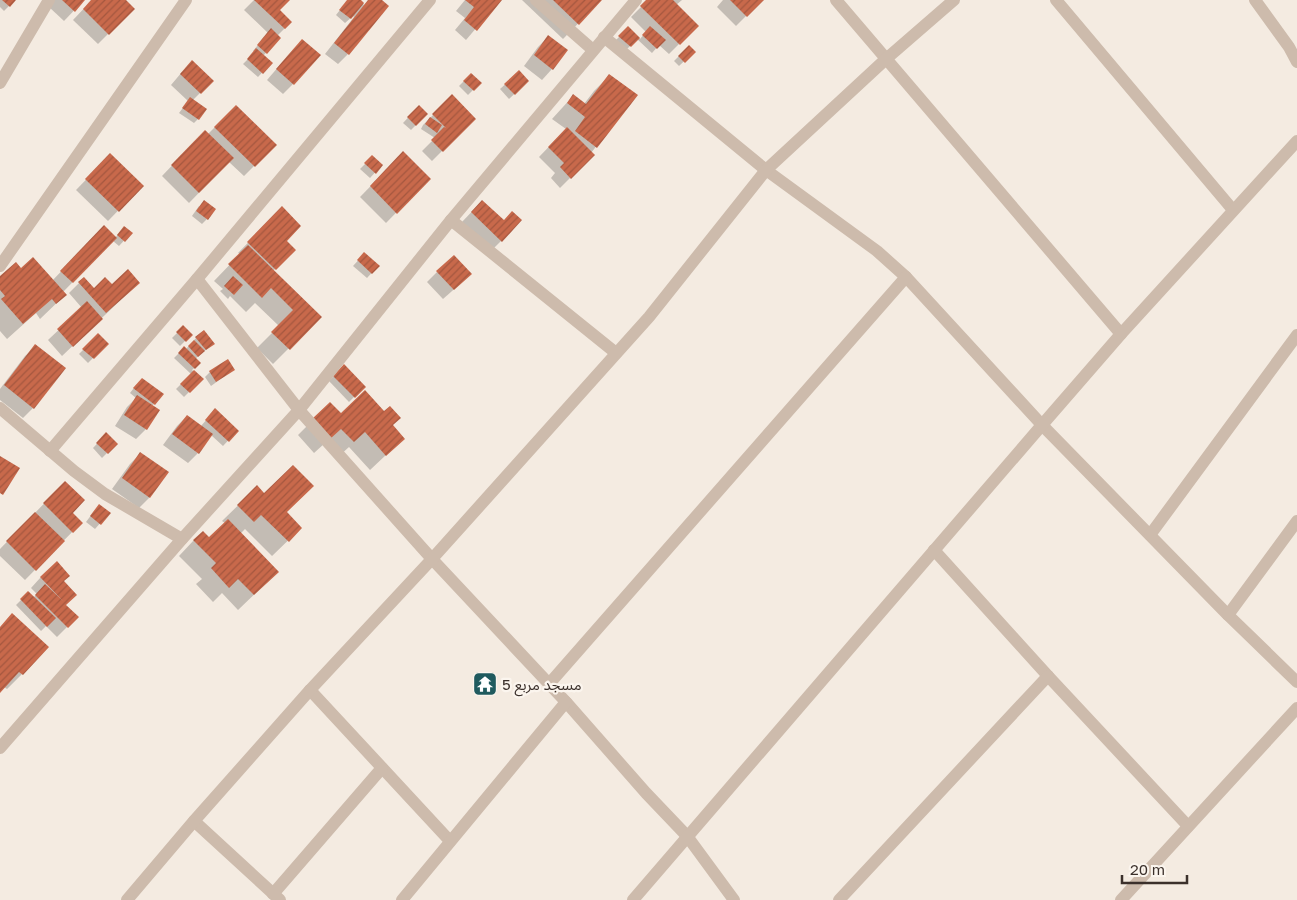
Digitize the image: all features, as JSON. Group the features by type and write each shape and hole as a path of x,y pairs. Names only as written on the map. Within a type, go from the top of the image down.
{"street":[{"path":"0,83 49,0"},
{"path":"0,266 186,0"},
{"path":"50,451 197,279 430,0"},
{"path":"536,0 593,50"},
{"path":"0,748 182,539 299,410 451,220 636,0"},
{"path":"836,0 1121,334"},
{"path":"127,900 310,690 432,559 649,317 766,170 886,59 954,0"},
{"path":"1056,0 1233,210"},
{"path":"1255,0 1293,42 1297,62"},
{"path":"604,37 766,170 877,251 906,277 1042,425 1228,615 1297,682"},
{"path":"633,900 1121,334 1297,141"},
{"path":"451,220 616,353"},
{"path":"549,684 906,277"},
{"path":"197,279 299,410 432,559 566,702 646,793 687,836 734,900"},
{"path":"1150,535 1297,335"},
{"path":"0,408 50,451 105,494 182,539"},
{"path":"1228,615 1297,521"},
{"path":"934,550 1188,826"},
{"path":"839,900 1048,676"},
{"path":"310,690 450,841"},
{"path":"402,900 566,702"},
{"path":"1121,900 1297,708"},
{"path":"194,821 277,897 382,768"}],"building":[{"path":"2,0 16,0 10,7"},
{"path":"62,0 85,0 75,12"},
{"path":"91,0 126,0 135,9 109,35 83,9"},
{"path":"254,0 290,0 280,10 292,22 285,29"},
{"path":"347,0 361,0 364,3 351,19 339,10"},
{"path":"368,0 382,0 389,6 349,55 334,43"},
{"path":"465,0 502,0 477,31 464,20 474,7"},
{"path":"553,0 602,0 579,25"},
{"path":"646,0 673,0 699,26 680,45 640,6"},
{"path":"730,0 764,0 747,17"},
{"path":"628,26 640,38 631,47 618,36"},
{"path":"650,26 666,40 657,49 642,35"},
{"path":"271,28 281,38 267,54 257,45"},
{"path":"548,35 568,50 553,70 534,55"},
{"path":"302,39 321,55 294,85 276,69"},
{"path":"689,45 696,52 685,63 678,56"},
{"path":"256,48 273,63 263,74 247,59"},
{"path":"192,60 214,81 201,94 180,74"},
{"path":"519,70 529,81 515,95 504,84"},
{"path":"471,73 482,83 474,91 463,81"},
{"path":"609,74 638,95 597,148 575,131 585,117 567,103 573,94 586,104"},
{"path":"452,94 476,119 443,152 431,140 444,127 446,128 432,114"},
{"path":"190,97 207,109 199,120 182,108"},
{"path":"236,105 277,145 255,167 214,127"},
{"path":"419,105 428,114 416,126 407,117"},
{"path":"430,117 442,125 437,133 425,124"},
{"path":"567,127 595,155 571,179 560,167 564,163 548,147"},
{"path":"205,130 234,158 199,193 171,165"},
{"path":"403,151 431,179 397,214 370,186"},
{"path":"110,153 144,186 119,212 85,179"},
{"path":"372,155 383,165 376,174 364,163"},
{"path":"204,200 216,209 208,220 196,211"},
{"path":"482,200 504,220 512,211 522,220 502,242 471,212"},
{"path":"282,206 301,226 287,241 296,250 276,270 247,242"},
{"path":"104,225 117,238 73,283 60,271"},
{"path":"124,226 133,233 125,242 117,235"},
{"path":"248,245 322,317 290,350 271,332 293,310 271,288 262,298 228,264"},
{"path":"364,252 380,266 372,274 357,260"},
{"path":"454,255 472,274 454,290 436,271"},
{"path":"33,257 67,295 56,304 52,299 23,324 1,299 5,296 0,290 0,276 16,262 21,268"},
{"path":"128,269 140,283 106,313 78,282 84,277 94,288 105,277 112,284"},
{"path":"233,276 243,285 234,295 224,286"},
{"path":"87,301 103,319 73,347 57,329"},
{"path":"183,325 193,335 186,342 176,332"},
{"path":"204,330 215,344 206,350 195,337"},
{"path":"98,333 109,344 94,359 82,349"},
{"path":"194,340 205,351 198,357 188,346"},
{"path":"35,344 66,368 34,409 4,385"},
{"path":"184,346 201,363 195,369 178,353"},
{"path":"228,359 235,370 216,382 209,371"},
{"path":"344,364 366,387 355,398 333,376"},
{"path":"194,370 204,379 190,393 180,384"},
{"path":"142,378 164,394 155,405 133,388"},
{"path":"365,390 384,411 390,406 401,418 393,425 405,439 386,456 365,432 354,442 341,429 330,439 312,419 330,402 341,413"},
{"path":"137,395 160,410 147,430 124,415"},
{"path":"215,408 239,431 229,442 205,420"},
{"path":"187,415 213,434 199,454 172,434"},
{"path":"106,432 118,444 108,454 96,443"},
{"path":"140,452 169,472 150,498 122,478"},
{"path":"0,456 20,468 3,495 0,493"},
{"path":"293,465 314,486 287,512 302,528 289,542 261,515 254,522 237,505 257,485 264,493"},
{"path":"65,481 85,500 73,513 83,523 73,533 43,503"},
{"path":"99,504 111,513 101,525 90,516"},
{"path":"35,512 65,541 36,571 6,541"},
{"path":"228,519 279,572 254,595 238,579 229,588 211,568 216,563 193,540 203,531 209,537"},
{"path":"57,561 70,576 64,581 77,595 66,605 79,617 68,628 35,595 45,584 63,601 40,577"},
{"path":"28,591 56,618 47,627 20,599"},
{"path":"12,613 49,647 23,675 19,672 0,693 0,627"}],"place":[{"name":"مسجد مربع 5","path":"485,684"}]}
